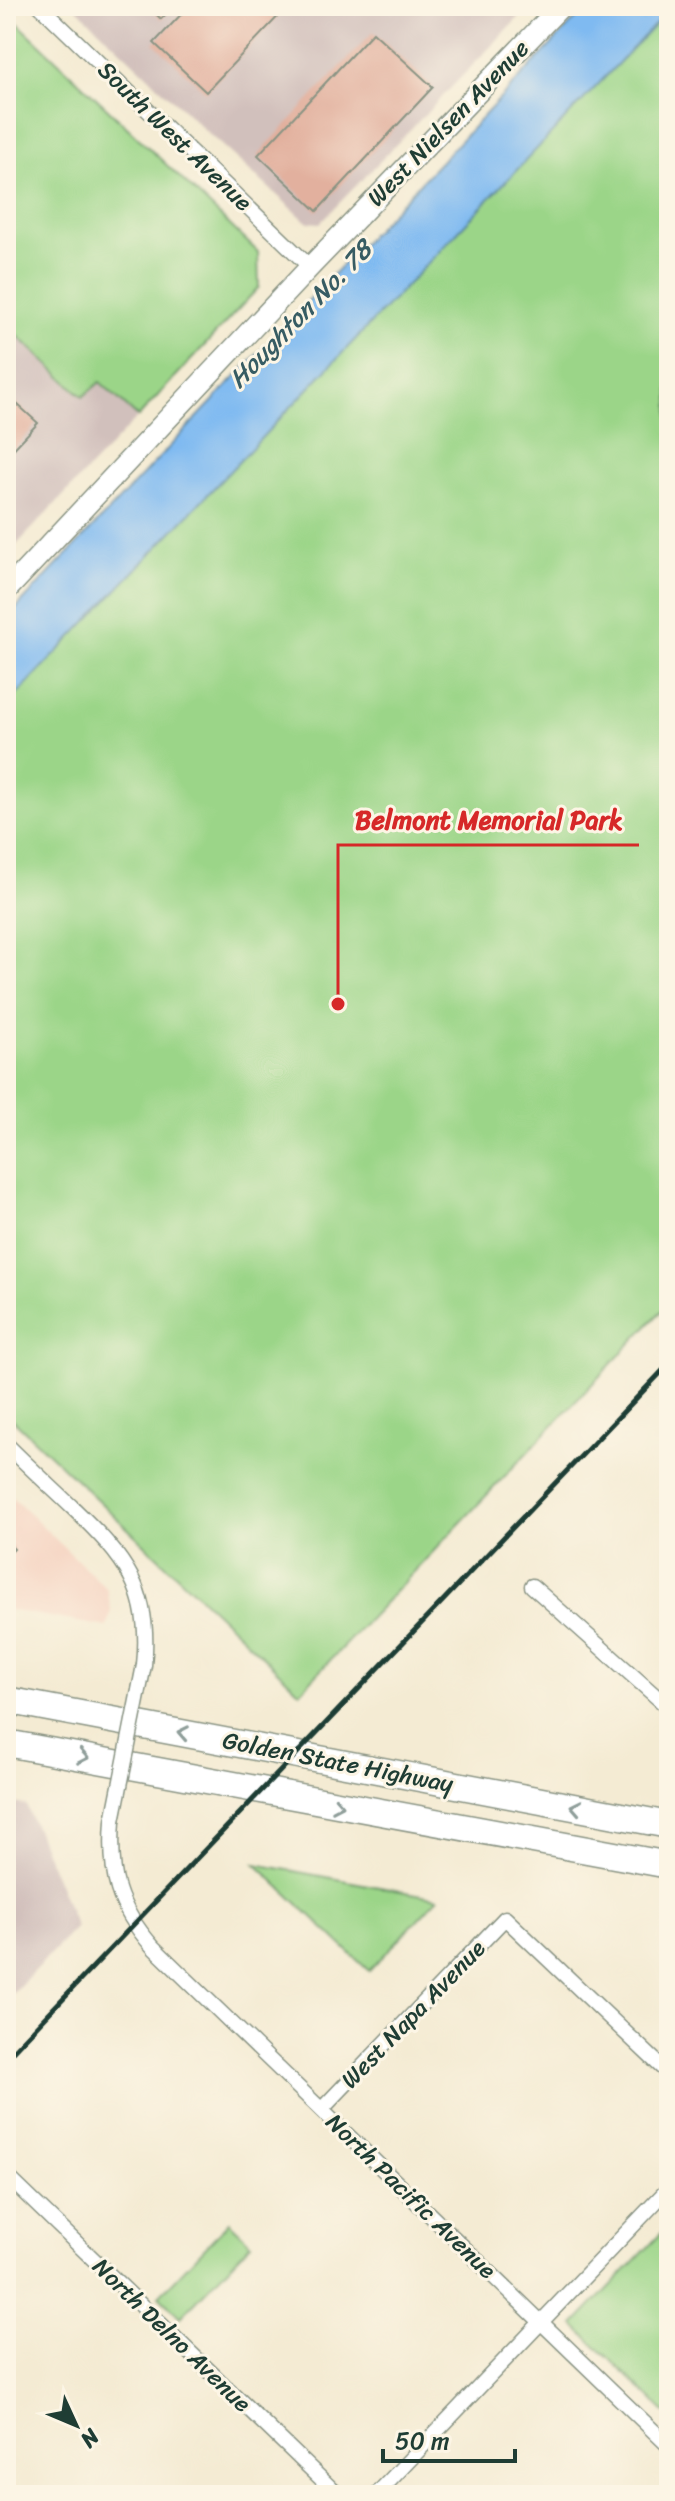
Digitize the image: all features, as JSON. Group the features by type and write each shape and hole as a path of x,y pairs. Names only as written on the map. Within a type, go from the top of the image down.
{"highway":[{"name":"Golden State Highway","path":"6,1700 664,1823"},
{"name":"Golden State Highway","path":"6,1743 593,1850 669,1868"}],"street":[{"name":"South West Avenue","path":"40,6 310,267"},
{"name":"West Nielsen Avenue","path":"6,591 310,267 561,6"},
{"name":"North Pacific Avenue","path":"6,1444 116,1551 136,1587 144,1615 144,1665 113,1821 113,1866 121,1899 134,1925 153,1947 669,2446"},
{"path":"532,1586 669,1708"},
{"name":"West Napa Avenue","path":"322,2109 505,1918 669,2074"},
{"name":"North Delno Avenue","path":"6,2175 338,2495"},
{"path":"376,2495 669,2188"}],"shaded area":[{"path":"74,6 530,6 320,223 307,222"},
{"path":"6,325 83,397 99,382 138,417 6,556"},
{"path":"6,1491 107,1589 111,1610 107,1627 6,1609"},
{"path":"6,1802 26,1805 76,1927 6,2000"}],"green space":[{"path":"669,10 669,1303 300,1692 6,1413 6,706"},
{"path":"6,12 258,252 259,287 138,417 100,382 83,397 6,325"},
{"path":"256,1864 438,1898 369,1971"},
{"path":"229,2222 251,2243 181,2317 159,2296"},
{"path":"669,2225 669,2416 574,2325"}],"water":[{"name":"Houghton No. 78","path":"588,6 669,6 669,10 6,706 6,619"}],"building":[{"path":"148,6 174,6 161,19"},
{"path":"189,6 288,6 206,92 154,43"},
{"path":"373,32 433,87 317,211 258,155"},
{"path":"6,394 38,423 6,457"},
{"path":"6,1541 14,1549 6,1557"}],"railway":[{"path":"6,2058 669,1364"}],"place":[{"name":"Belmont Memorial Park","path":"338,1004"}]}
